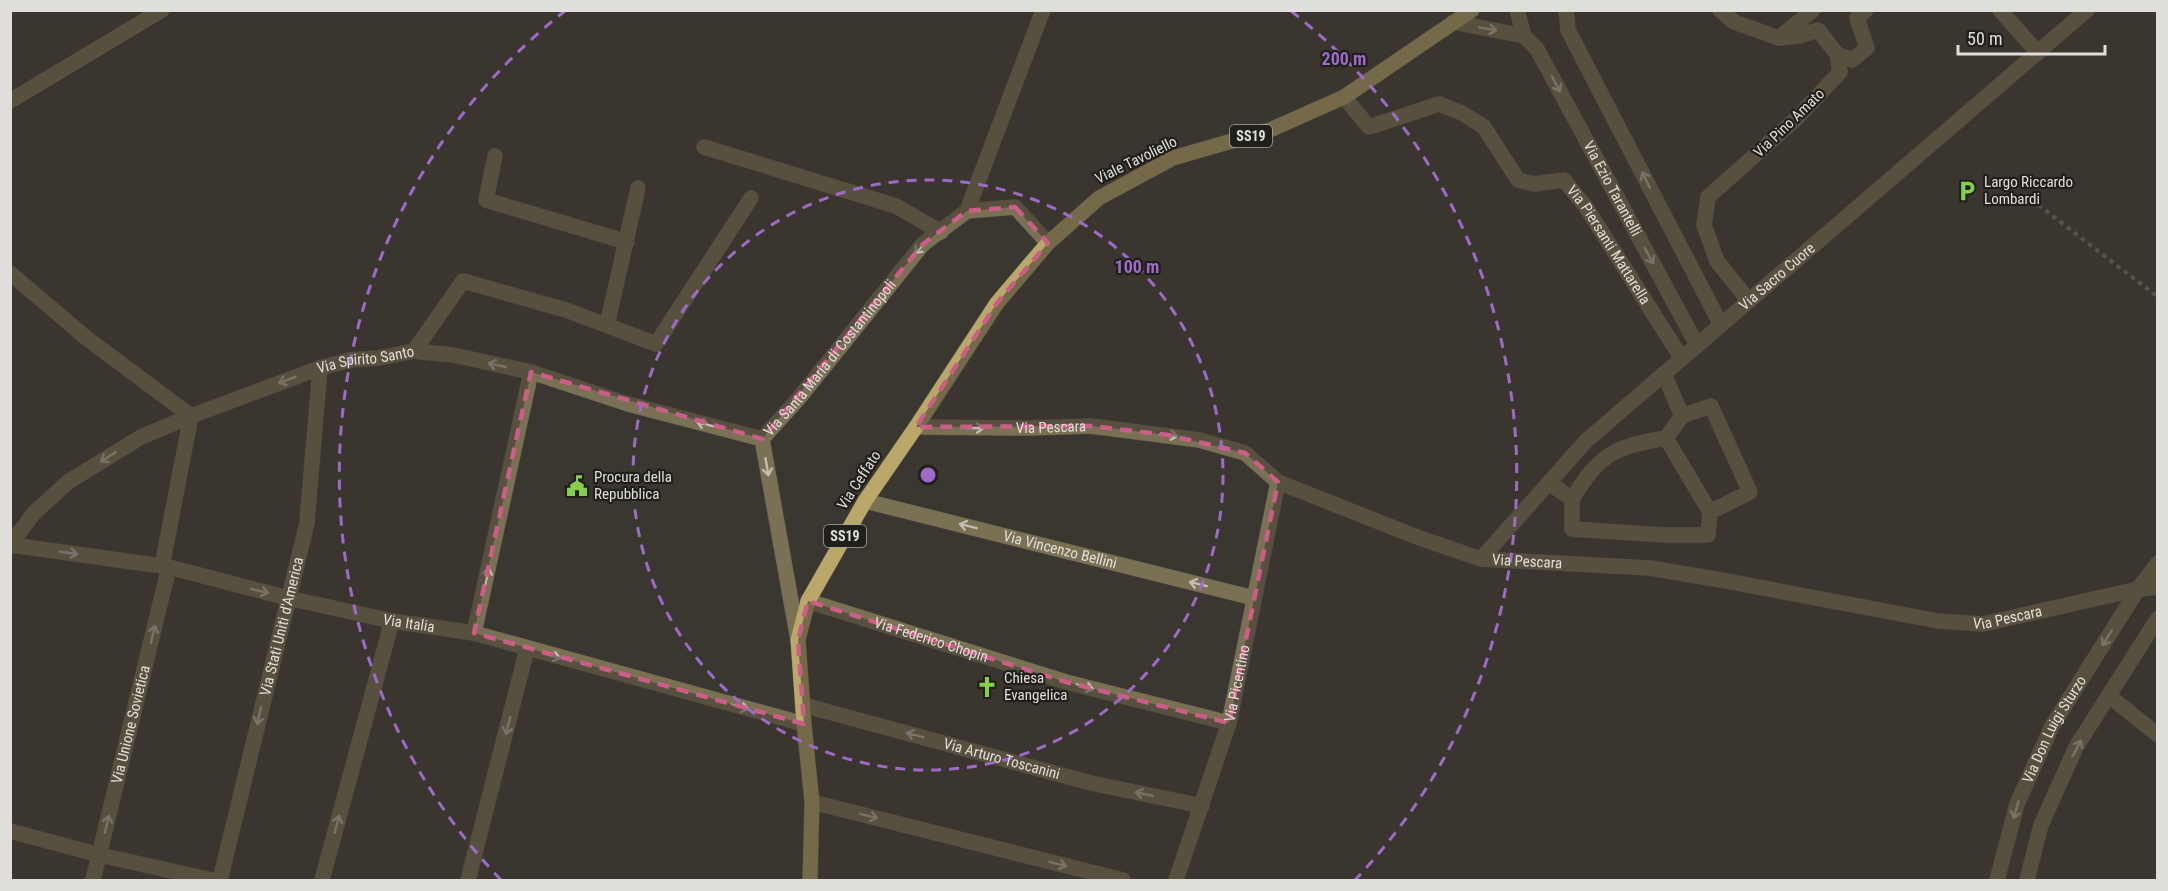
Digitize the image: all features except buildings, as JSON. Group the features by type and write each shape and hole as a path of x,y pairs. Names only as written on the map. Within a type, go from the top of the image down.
{"main road":[{"name":"Viale Tavoliello","path":"1048,243 1099,198 1173,158 1270,130 1344,97 1472,10"},
{"name":"Via Ceffato","path":"810,880 812,802 798,640 808,601 865,501 997,303 1048,243"}],"street":[{"path":"1043,10 967,211 1015,207 1048,243"},
{"name":"Via Ezio Tarantelli","path":"1517,10 1524,36 1537,49 1697,345"},
{"path":"1566,10 1568,30 1721,325"},
{"path":"1720,10 1734,22 1779,38 1800,36 1818,30 1837,54 1852,60 1867,48 1857,18 1866,10"},
{"path":"1779,38 1813,10"},
{"path":"2000,10 2038,53"},
{"name":"Via Sacro Cuore","path":"1481,559 1586,441 2087,10"},
{"path":"10,101 162,11"},
{"path":"1453,22 1524,36"},
{"name":"Via Pino Amato","path":"1749,301 1717,261 1704,225 1708,197 1797,118 1840,72 1837,54"},
{"name":"Via Piersanti Mattarella","path":"1344,97 1369,127 1439,104 1462,113 1484,127 1518,180 1534,184 1564,180 1586,207 1682,359"},
{"path":"704,147 896,206 941,232"},
{"path":"495,156 486,200 627,242"},
{"path":"607,325 638,188"},
{"path":"414,351 463,281 566,310 656,344 751,198"},
{"name":"Via Santa Maria di Costantinopoli","path":"798,640 762,439 799,398 922,244 967,211"},
{"path":"10,273 85,337 191,416"},
{"name":"Via Spirito Santo","path":"11,545 34,513 68,482 141,437 320,368 350,360 379,358 414,351 453,355 531,372 628,404 762,439"},
{"name":"Via Stati Uniti d'America","path":"220,880 307,524 320,368"},
{"path":"474,633 531,372"},
{"path":"1664,374 1682,416"},
{"path":"1666,438 1710,512 1708,535 1664,535 1572,529 1572,499 1588,474 1612,452 1640,442 1666,438 1682,416 1711,406 1750,492 1710,512"},
{"name":"Via Unione Sovietica","path":"93,880 166,567 191,416"},
{"name":"Via Pescara","path":"916,427 1091,426 1199,440 1245,453 1278,482 1417,537 1481,559 1650,568 1938,621 1983,624 2138,589 2157,587"},
{"name":"Via Picentino","path":"1176,880 1229,723 1278,482"},
{"path":"1549,483 1572,499"},
{"name":"Via Vincenzo Bellini","path":"865,501 1254,598"},
{"name":"Via Italia","path":"11,545 166,567 392,621 474,633 804,724"},
{"name":"Via Don Luigi Sturzo","path":"1997,880 2017,804 2052,726 2138,589 2157,563"},
{"name":"Via Federico Chopin","path":"808,601 1066,682 1229,723"},
{"name":"Via Don Luigi Sturzo","path":"2027,880 2041,825 2076,747 2157,618"},
{"path":"322,880 392,621"},
{"path":"468,880 527,649"},
{"path":"2109,696 2157,735"},
{"name":"Via Arturo Toscanini","path":"803,705 1091,783 1202,806"},
{"path":"812,802 1123,880"},
{"path":"10,831 100,855 213,880"}],"path":[{"path":"2024,194 2157,297"}],"highlighted area":[{"path":"1015,207 1048,243 997,303 916,427 1091,426 1168,435 1245,453 1278,482 1229,723 1066,682 808,601 798,640 804,724 474,633 531,372 762,439 923,244 967,211"}],"place":[{"name":"Largo Riccardo Lombardi","path":"1967,191"},
{"name":"Procura della Repubblica","path":"577,486"},
{"name":"Chiesa Evangelica","path":"987,687"}]}
